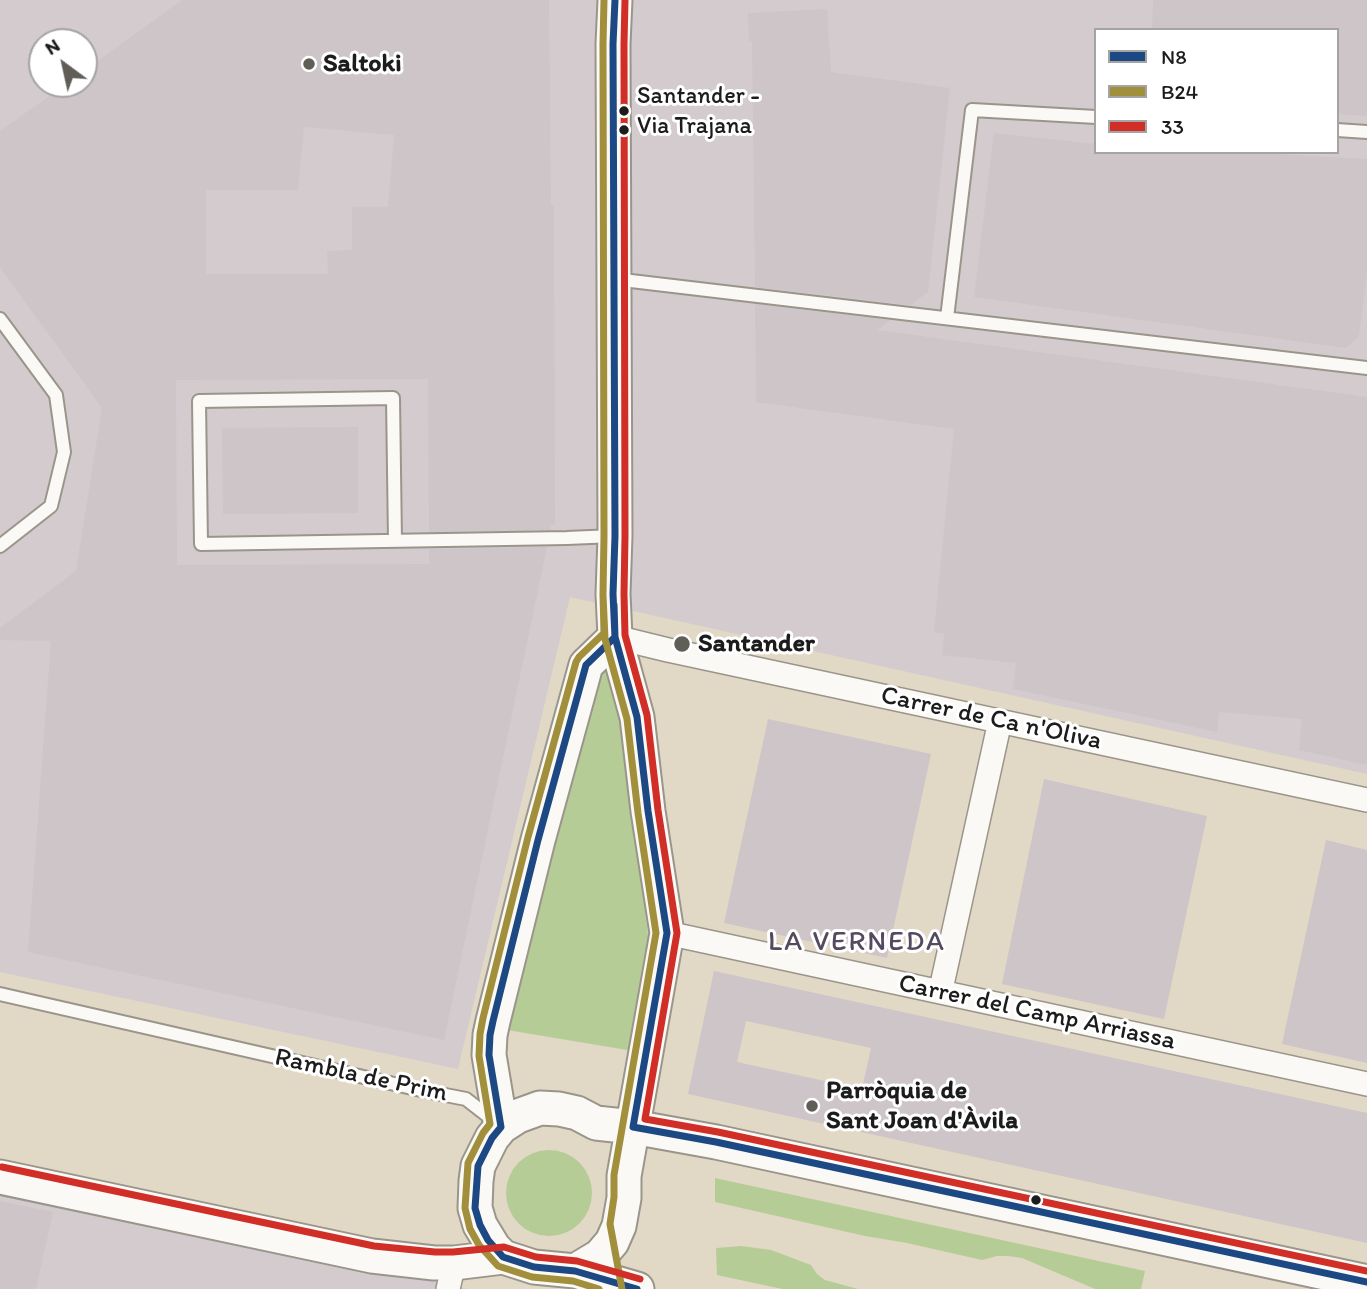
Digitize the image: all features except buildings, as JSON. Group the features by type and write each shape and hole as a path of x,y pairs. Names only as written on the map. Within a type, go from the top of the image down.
{"main road":[{"path":"575,1271 600,1256 611,1242 620,1223 624,1177 667,933 637,717 615,637 615,0"},
{"path":"501,1126 489,1055 493,1021 586,665 615,637"},
{"path":"451,1276 475,1208 478,1166 492,1138 501,1126 540,1108 577,1113 596,1123 716,1142 1367,1282"},
{"path":"596,1123 616,1153 624,1177"},
{"path":"0,1177 372,1256 434,1263 451,1276"},
{"path":"475,1208 480,1226 503,1258 534,1267 575,1271 635,1289 620,1223"},
{"path":"451,1276 503,1258"}],"street":[{"name":"Carrer de Ca n'Oliva","path":"615,637 1367,800"},
{"path":"943,980 1000,721"},
{"name":"Carrer del Camp Arriassa","path":"667,933 1367,1084"}],"lane":[{"path":"947,318 972,110 1094,117"},
{"path":"1339,130 1367,132"},
{"path":"614,279 1367,368"},
{"path":"0,319 56,395 64,452 51,506 0,546"},
{"path":"395,541 393,398 199,401 201,544 395,541 615,536"},
{"name":"Rambla de Prim","path":"0,994 466,1099 501,1126"}],"shaded area":[{"path":"0,0 1367,0 1367,774 570,597 458,1069 0,972"},
{"path":"0,1181 468,1289 0,1289"}],"green space":[{"path":"610,671 620,681 648,935 647,985 633,1051 507,1030 525,945 598,676 602,672"},
{"path":"541,1150 557,1150 580,1162 589,1176 592,1193 589,1210 580,1224 557,1236 541,1236 525,1229 513,1217 506,1201 506,1185 513,1169 525,1157"},
{"path":"715,1178 1145,1271 1141,1289 1095,1289 1022,1258 997,1256 982,1260 715,1202"},
{"path":"741,1246 771,1250 811,1265 825,1280 858,1289 782,1289 717,1275 716,1248"}],"transit line":[{"name":"B24","path":"599,1289 573,1281 532,1277 498,1266 479,1245 470,1229 465,1208 468,1163 490,1124 479,1056 483,1018 528,837 576,662 604,633 604,0"},
{"name":"N8","path":"615,0 615,637 637,717 667,933 633,1127 716,1142 1367,1282"},
{"name":"33","path":"625,0 625,635 647,715 677,933 645,1119 718,1132 1367,1271"},
{"name":"B24","path":"603,595 605,639 627,719 656,933 614,1175 610,1224 622,1289"},
{"name":"N8","path":"614,605 615,637 586,665 538,840 493,1021 489,1055 501,1127 492,1138 478,1166 475,1208 488,1240 503,1257 534,1267 575,1271 637,1289"},
{"name":"33","path":"2,1167 374,1246 435,1252 504,1247 536,1257 577,1261 640,1279"}],"place":[{"name":"Saltoki","path":"309,64"},
{"name":"Santander - Via Trajana","path":"624,111"},
{"name":"Santander","path":"682,644"},
{"name":"Parròquia de Sant Joan d'Àvila","path":"812,1106"}],"district":[{"name":"LA VERNEDA","path":"857,943"}]}
